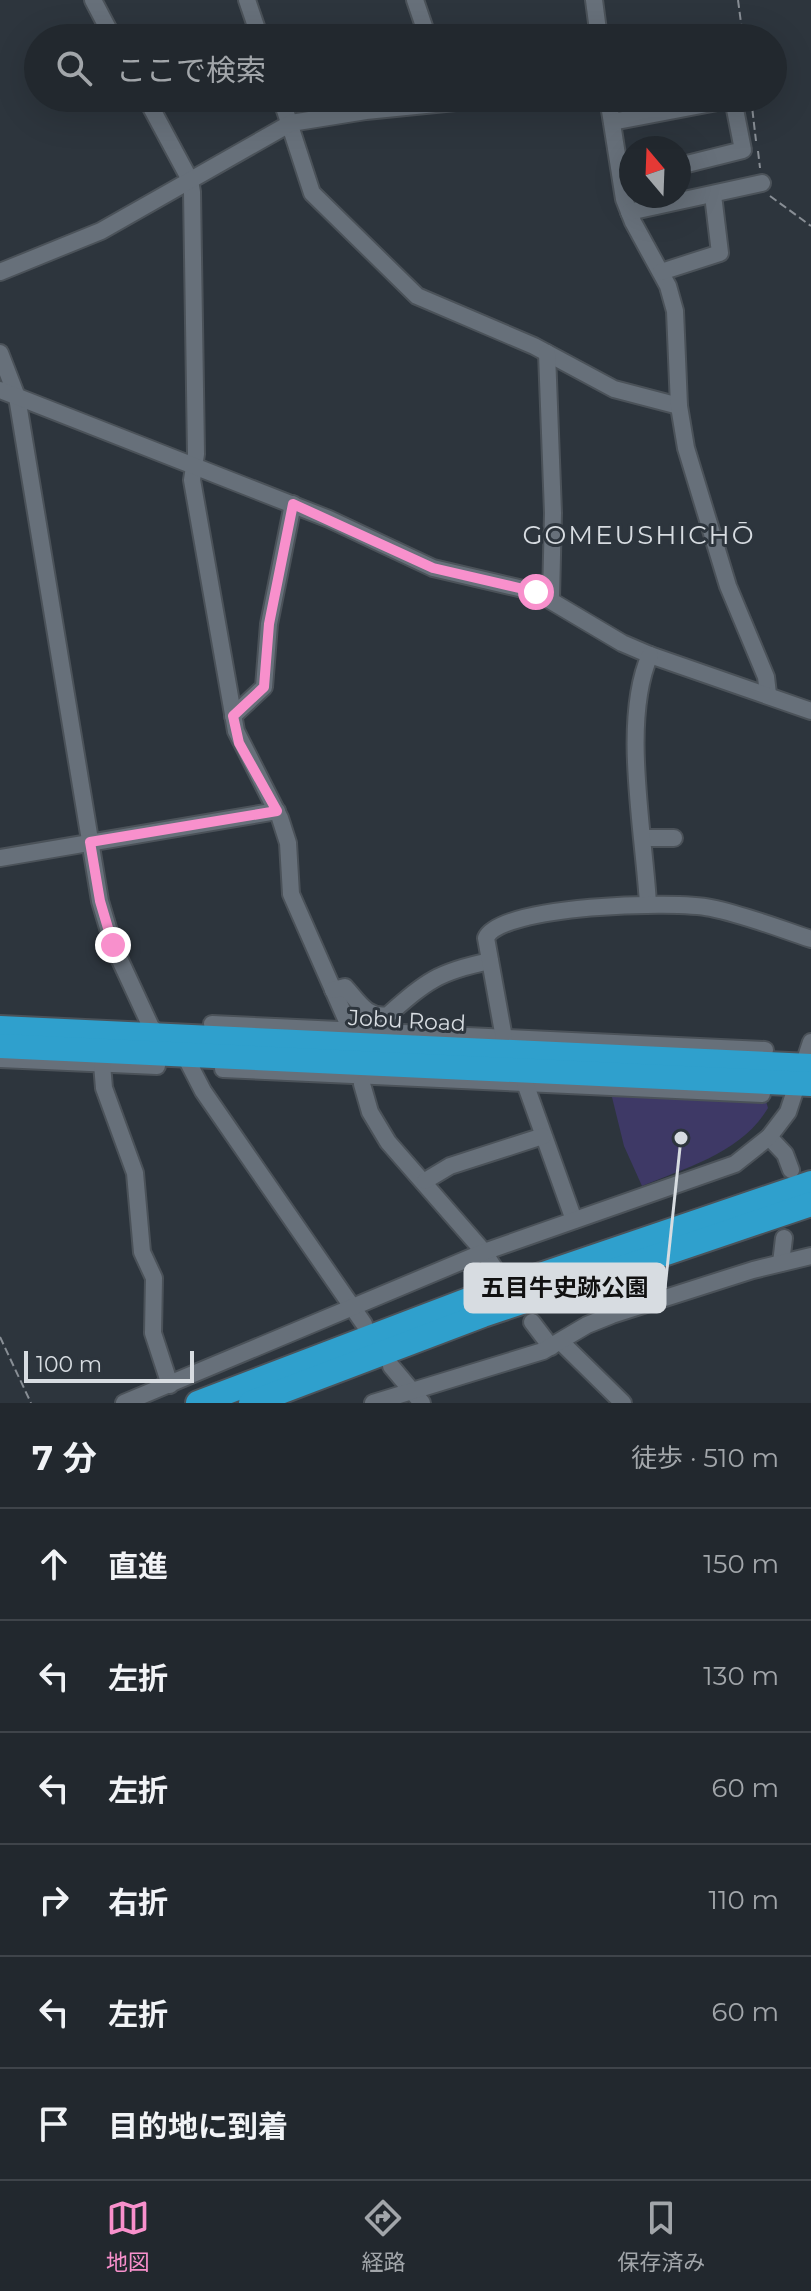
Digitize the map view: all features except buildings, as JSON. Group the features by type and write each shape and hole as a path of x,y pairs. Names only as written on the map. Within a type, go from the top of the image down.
{"highway":[{"name":"Jobu Road","path":"3,1048 156,1033 314,1035 635,1051 806,1075"},
{"name":"Jobu Road","path":"3,1048 182,1053 383,1070 680,1084 806,1075"},
{"path":"198,1403 476,1297 795,1163"},
{"path":"251,1403 483,1315 811,1204"}],"street":[{"path":"93,0 106,24"},
{"path":"247,0 255,24"},
{"path":"415,0 423,24"},
{"path":"594,0 597,24"},
{"path":"154,112 190,180 192,480 233,716 239,743 277,811 288,843 291,894 346,1019"},
{"path":"287,112 312,193 417,296 547,353 614,389 679,406"},
{"path":"0,272 101,231 291,123 360,112"},
{"path":"610,112 619,150"},
{"path":"612,122 665,112"},
{"path":"691,163 743,150 736,112"},
{"path":"629,212 762,183"},
{"path":"661,272 720,253 713,195"},
{"path":"629,208 661,272 677,322 679,406 686,448 718,556 766,677 768,694"},
{"path":"0,353 17,397 90,842 109,934 156,1033 182,1053 203,1091 364,1324"},
{"path":"547,353 553,513 551,598"},
{"path":"0,390 293,504 433,568 551,598 622,643 811,711"},
{"path":"233,716 264,687 269,624 293,504"},
{"path":"648,904 634,746 638,705 650,655"},
{"path":"0,858 277,811"},
{"path":"644,838 674,838"},
{"path":"504,1038 486,934 493,929 561,911 648,904 710,907 811,939"},
{"path":"333,990 345,987 366,1010 381,1017 441,973 490,961"},
{"path":"0,1016 110,1021"},
{"path":"212,1024 314,1035 504,1038 635,1051 765,1050"},
{"path":"124,1403 484,1252 720,1171 769,1137 788,1112 806,1075 811,1042"},
{"path":"3,1048 102,1064 157,1066"},
{"path":"102,1064 104,1088 135,1173 142,1252 154,1278 153,1333 170,1385"},
{"path":"223,1069 383,1070 525,1083 680,1084 762,1094"},
{"path":"525,1083 574,1220"},
{"path":"362,1084 380,1132 425,1181 496,1271"},
{"path":"425,1181 450,1166 543,1136"},
{"path":"769,1137 795,1163"},
{"path":"781,1263 784,1238"},
{"path":"373,1403 416,1397 556,1344 597,1320 811,1256"},
{"path":"532,1322 623,1403"},
{"path":"391,1366 416,1397"}],"path":[{"path":"738,0 741,24"},
{"path":"753,112 762,183 768,193 811,226"},
{"path":"0,1337 31,1403"}],"shaded area":[{"path":"611,1093 766,1101 768,1108 743,1136 712,1157 642,1186 624,1146"}],"place":[{"name":"五目牛史跡公園","path":"681,1138"}],"district":[{"name":"GOMEUSHICHŌ","path":"639,535"}],"route":[{"path":"113,945 100,901 90,842 277,811 239,743 233,716 246,708 264,687 269,624 293,504 433,568 536,592"}]}
